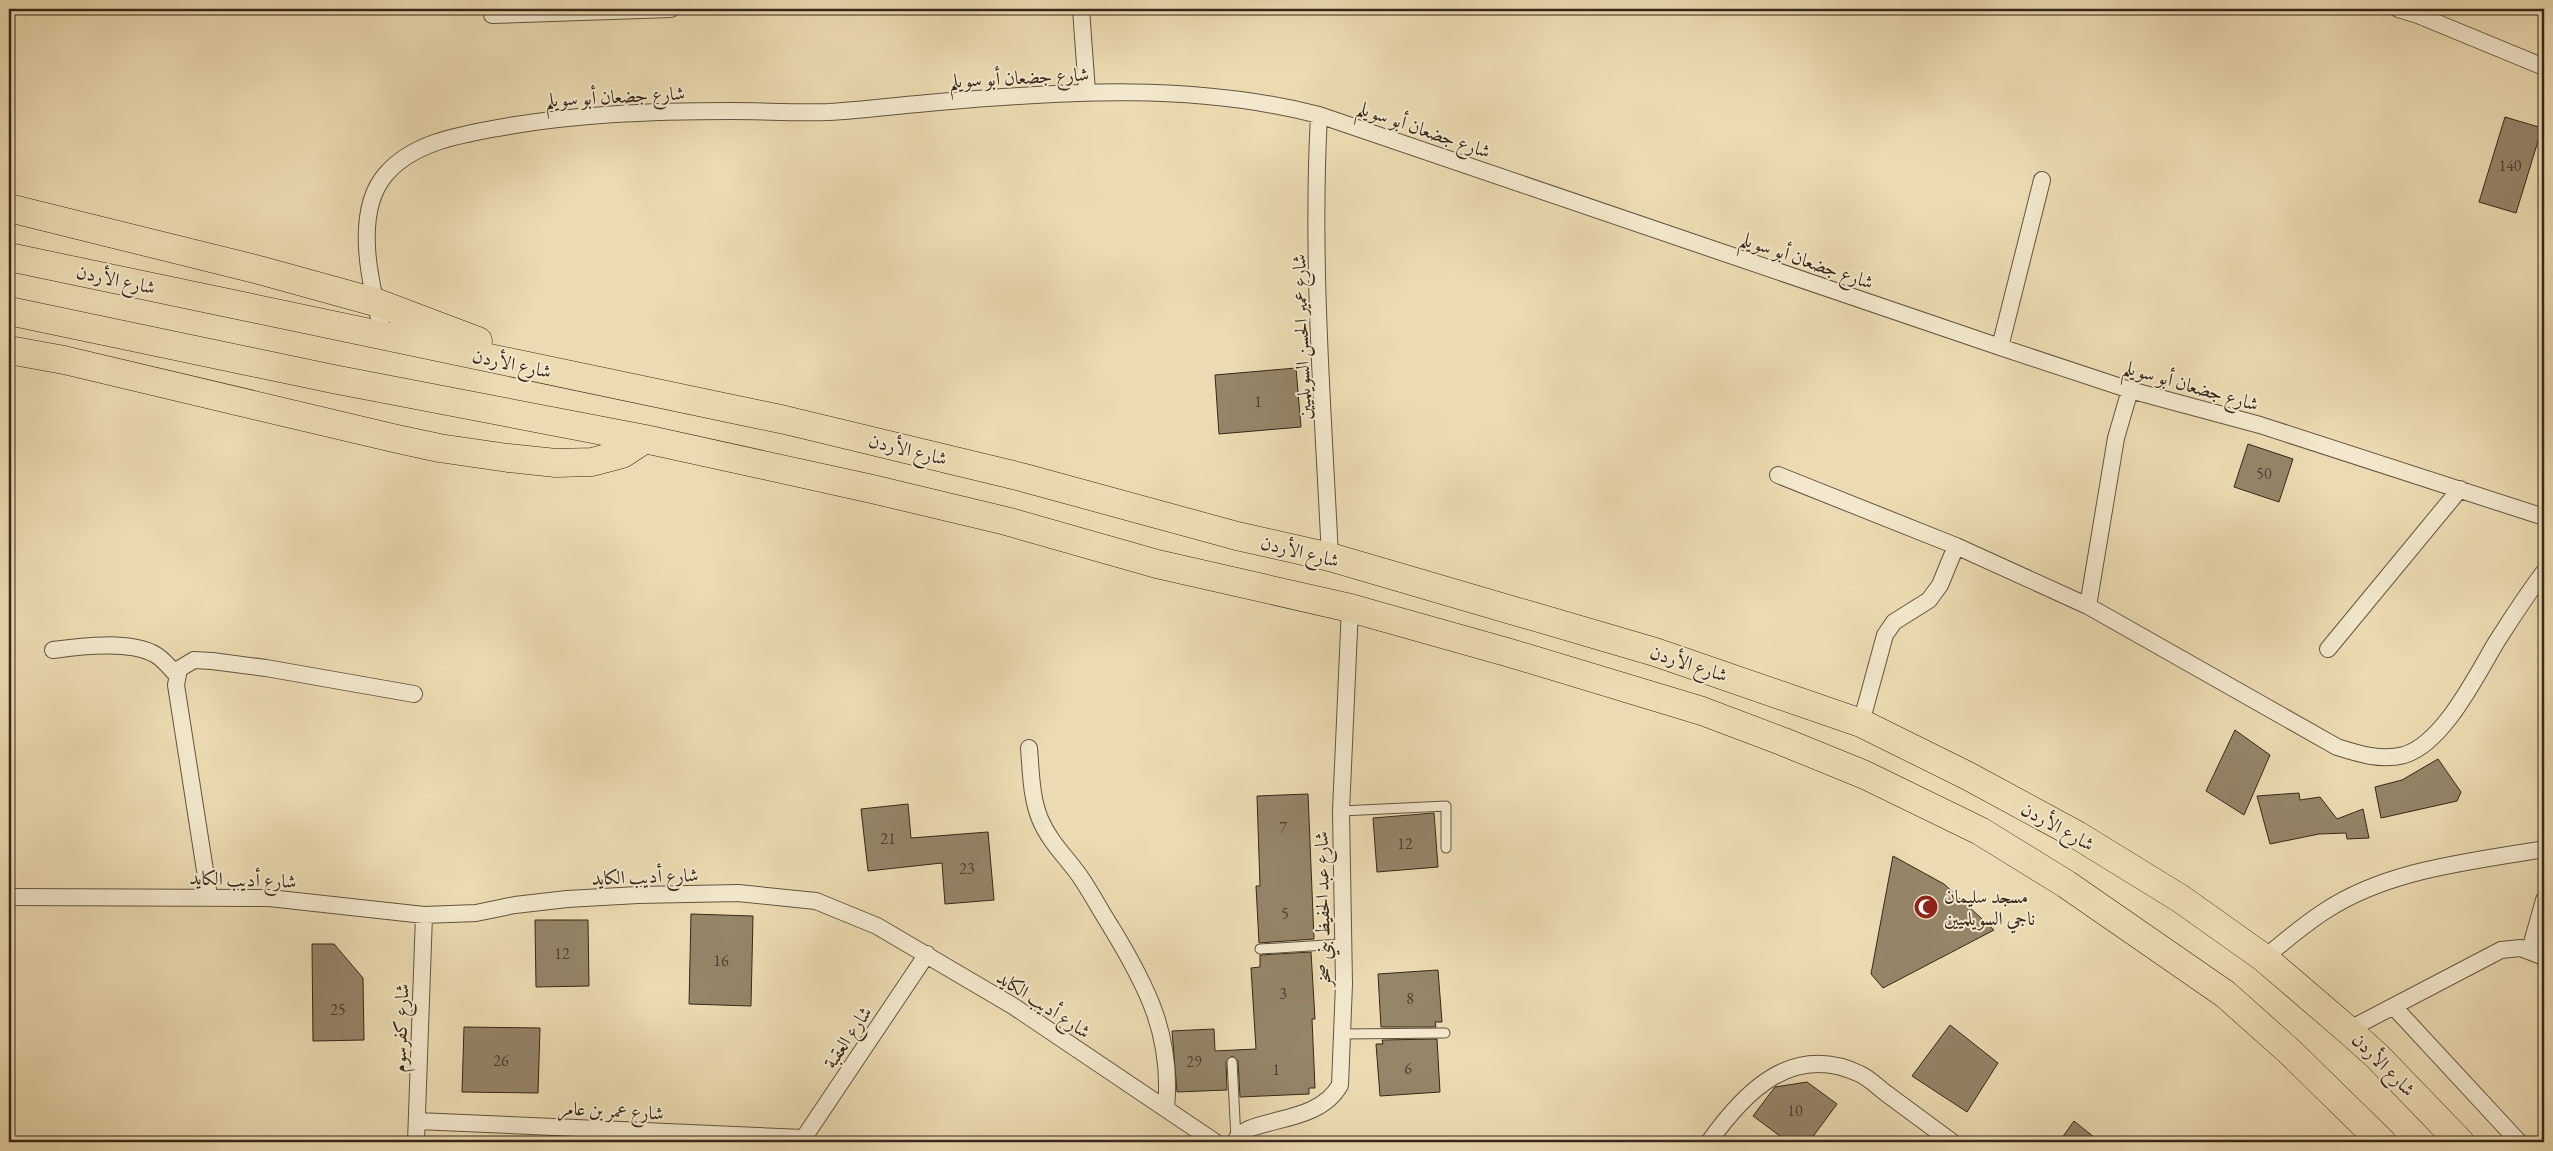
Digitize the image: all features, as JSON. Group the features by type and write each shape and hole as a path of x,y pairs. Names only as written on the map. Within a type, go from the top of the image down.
{"highway":[{"path":"9,208 260,270 375,302 451,332 598,381"},
{"name":"شارع الأردن","path":"9,257 785,420 1021,477 1237,536 1330,557 1655,652 1861,723 1968,776 2077,835 2181,899 2264,958 2348,1030 2377,1056 2460,1142"},
{"path":"9,311 333,379 645,439 1006,521 1158,564 1350,608 1510,653 1702,711 1865,775 1980,831 2066,884 2224,994 2289,1051 2382,1142"},
{"path":"9,350 74,363 439,448 508,458 556,463 592,462 622,454 645,439"}],"street":[{"path":"492,15 671,9"},
{"path":"1081,9 1087,92"},
{"path":"2398,9 2419,12 2544,67"},
{"name":"شارع جضعان أبو سويلم","path":"384,337 375,302 366,225 368,210 375,191 385,175 403,158 425,146 458,135 544,119 671,111 825,112 1087,92 1184,93 1245,99 1319,115 2130,390 2260,425 2460,488 2544,517"},
{"name":"شارع عمير الحسن السويلميين","path":"1319,115 1316,164 1321,371 1330,557"},
{"path":"2000,347 2042,180"},
{"path":"2088,606 2116,438 2130,390"},
{"path":"1778,475 1956,546 2088,606 2322,739 2358,754 2382,758 2405,754 2445,724 2527,594 2544,572"},
{"path":"2328,649 2460,488"},
{"path":"1861,723 1885,635 1894,622 1929,600 1940,585 1956,546"},
{"name":"شارع عبد الحفيظ بني صخر","path":"1235,1141 1258,1125 1299,1116 1322,1106 1333,1097 1340,1085 1343,1034 1341,811 1350,608"},
{"path":"53,650 87,646 132,648 156,655 176,674 209,896"},
{"path":"176,674 184,664 194,660 212,661 266,668 414,694"},
{"path":"1029,748 1035,803 1041,821 1052,841 1080,876 1134,964 1154,1005 1161,1030 1166,1065 1168,1086 1166,1108"},
{"path":"2264,958 2324,911 2372,887 2429,869 2544,849"},
{"name":"شارع أديب الكايد","path":"9,897 209,896 269,898 424,914 476,913 558,900 620,896 738,893 784,896 816,901 846,911 878,926 927,954 1013,1006 1215,1142"},
{"path":"2348,1030 2492,954 2511,948 2537,953 2544,900"},
{"name":"شارع كفرسوم","path":"416,1142 424,914"},
{"name":"شارع العقبة","path":"802,1140 927,954"},
{"path":"2394,1007 2519,1142"},
{"path":"1709,1142 1727,1117 1759,1085 1787,1068 1812,1063 1834,1065 1861,1074 1952,1142"},
{"name":"شارع عمر بن عامر","path":"417,1121 802,1140"}],"lane":[{"path":"1341,811 1446,806 1446,848"},
{"path":"1260,949 1342,944"},
{"path":"1343,1034 1445,1033"},
{"path":"1232,1062 1235,1141"}],"building":[{"path":"2505,117 2542,128 2516,213 2479,202"},
{"path":"1296,368 1301,427 1219,434 1215,375"},
{"path":"2248,444 2293,459 2279,502 2234,487"},
{"path":"2235,730 2270,755 2244,815 2206,791"},
{"path":"2438,759 2461,792 2457,801 2381,818 2375,787 2402,780"},
{"path":"2299,793 2300,800 2320,797 2337,819 2363,809 2369,838 2347,839 2346,833 2319,834 2270,844 2257,796"},
{"path":"1308,794 1314,939 1259,943 1256,886 1260,886 1257,796"},
{"path":"908,804 911,838 988,832 994,900 945,904 942,863 868,871 861,809"},
{"path":"1434,813 1438,867 1377,872 1373,818"},
{"name":"مسجد سليمان ناجي السويلميين","path":"1893,856 1944,884 1994,930 1883,988 1871,974"},
{"path":"691,914 753,916 751,1006 689,1004"},
{"path":"535,920 588,920 589,986 536,987"},
{"path":"312,944 334,944 363,978 364,1040 313,1041"},
{"path":"1311,952 1315,1019 1312,1019 1315,1088 1309,1088 1309,1094 1240,1097 1238,1061 1232,1056 1226,1062 1227,1090 1177,1092 1172,1031 1214,1029 1215,1051 1256,1049 1251,968 1260,967 1260,955"},
{"path":"1438,970 1442,1022 1435,1022 1436,1027 1381,1027 1378,974"},
{"path":"1950,1025 1998,1063 1967,1112 1912,1076"},
{"path":"464,1027 540,1028 538,1093 462,1092"},
{"path":"1437,1039 1440,1092 1380,1096 1376,1044 1383,1044 1382,1040"},
{"path":"1807,1082 1837,1104 1809,1142 1788,1142 1753,1116 1775,1087"},
{"path":"2074,1121 2100,1142 2059,1142"}],"place":[{"name":"مسجد سليمان ناجي السويلميين","path":"1926,907"}]}
